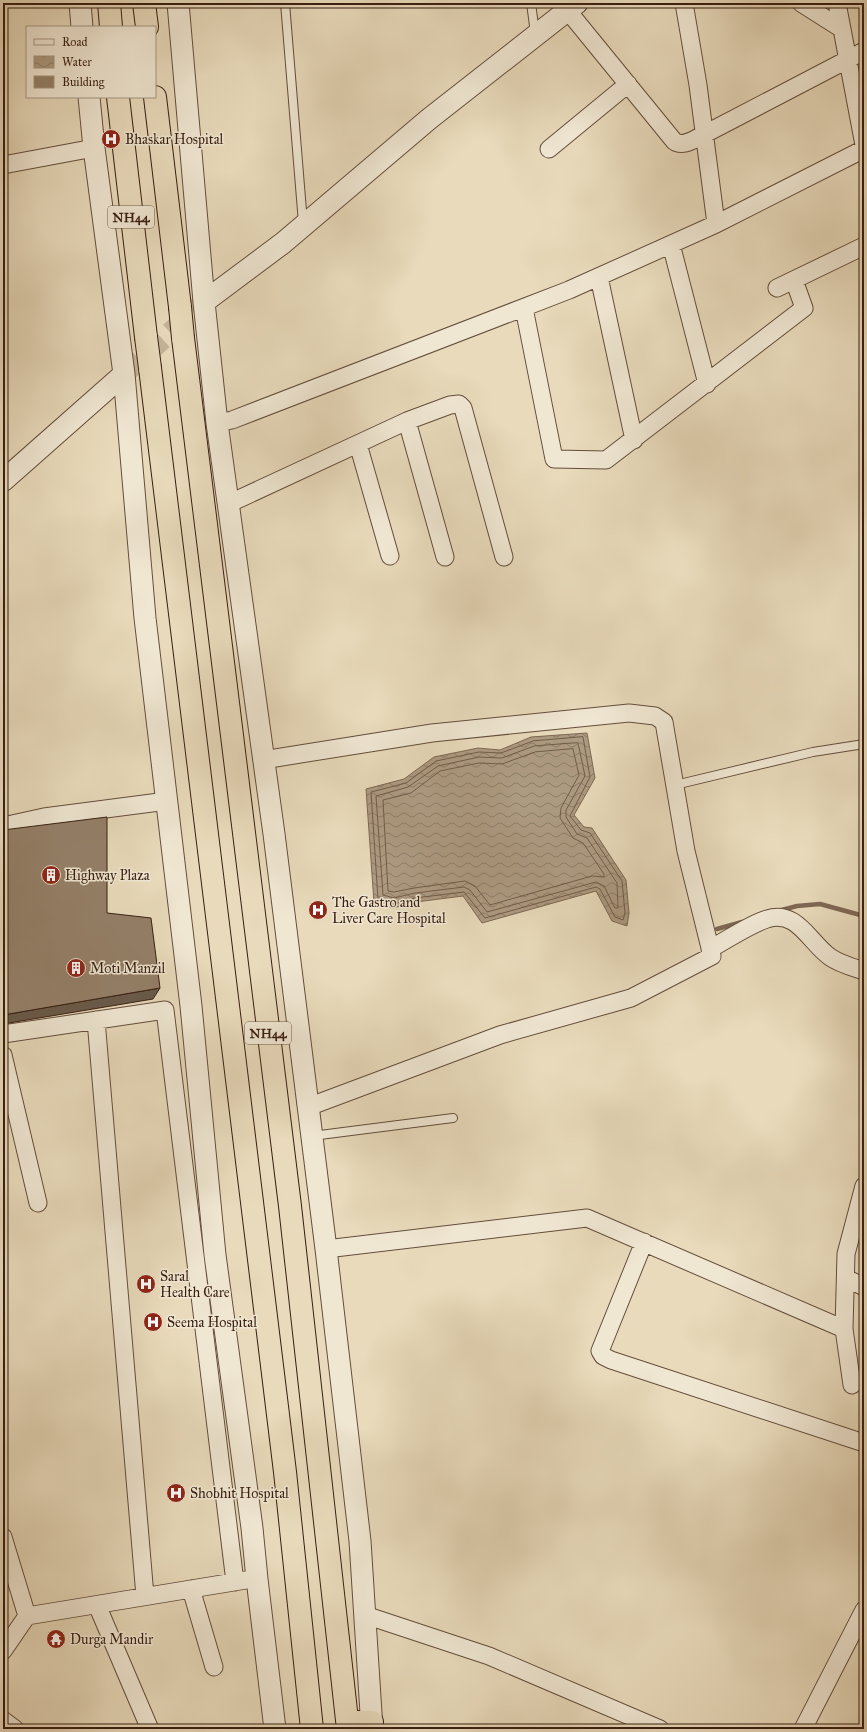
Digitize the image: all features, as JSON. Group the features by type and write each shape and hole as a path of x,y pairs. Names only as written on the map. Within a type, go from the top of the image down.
{"highway":[{"path":"109,3 111,26"},
{"path":"144,3 147,26"},
{"name":"NH44","path":"118,98 285,1472 312,1729"},
{"name":"NH44","path":"155,98 183,338 290,1206 348,1725"},
{"path":"348,1725 372,1726"}],"street":[{"path":"80,3 82,26"},
{"path":"178,3 204,302 217,423 312,1136 360,1541 372,1726"},
{"path":"684,3 698,85 703,135 716,224"},
{"path":"800,3 842,29"},
{"path":"838,3 864,145"},
{"path":"204,302 303,226 429,120 572,7 628,84 676,143 686,143 703,135 864,51"},
{"path":"549,149 628,84"},
{"path":"89,98 94,148 124,374 145,618 191,1006 215,1255 252,1528 256,1579 275,1729"},
{"path":"3,165 94,148"},
{"path":"217,423 232,420 524,308 598,277 716,224 864,149"},
{"path":"671,244 707,384"},
{"path":"777,288 864,246"},
{"path":"598,277 634,440"},
{"path":"524,308 554,459 606,460 707,384 804,308 794,280"},
{"path":"3,481 124,374"},
{"path":"228,504 407,421 450,405 459,404 463,408 504,557"},
{"path":"407,421 445,557"},
{"path":"358,444 390,556"},
{"path":"263,760 432,732 629,713 655,716 664,722 686,850 712,956 631,998 500,1035 308,1107"},
{"path":"3,826 44,817 166,801"},
{"path":"710,949 766,919 785,916 792,919 799,925 830,957 840,963 864,971"},
{"path":"3,1034 165,1010 235,1582"},
{"path":"96,1020 145,1596"},
{"path":"3,1055 38,1203"},
{"path":"852,1385 844,1329 846,1254 864,1186"},
{"path":"326,1250 587,1218 844,1329"},
{"path":"644,1242 600,1351 603,1356 864,1443"},
{"path":"846,1278 864,1287"},
{"path":"3,1537 27,1616"},
{"path":"3,1651 27,1616 256,1579"},
{"path":"191,1589 214,1667"},
{"path":"97,1605 149,1727 148,1729"},
{"path":"803,1729 864,1610"},
{"path":"365,1615 489,1656 660,1729"},
{"path":"3,1720 15,1729"}],"lane":[{"path":"284,3 303,226"},
{"path":"531,3 535,36"},
{"path":"675,785 814,752 864,744"},
{"path":"312,1136 453,1118"}],"water":[{"path":"587,733 595,778 574,815 584,827 592,828 626,880 629,913 627,926 612,921 596,891 482,923 463,896 416,902 393,908 374,903 366,789 404,779 434,757 478,748 500,750 531,737"}],"building":[{"path":"107,817 107,913 151,918 160,988 3,1015 3,830"}],"waterway":[{"path":"778,911 797,906 820,904 864,916"},
{"path":"717,929 742,922"}],"tunnel":[{"path":"124,374 204,302"}],"place":[{"name":"Bhaskar Hospital","path":"111,139"},
{"name":"Highway Plaza","path":"51,875"},
{"name":"The Gastro and Liver Care Hospital","path":"318,910"},
{"name":"Moti Manzil","path":"76,968"},
{"name":"Saral Health Care","path":"146,1284"},
{"name":"Seema Hospital","path":"153,1322"},
{"name":"Shobhit Hospital","path":"176,1493"},
{"name":"Durga Mandir","path":"56,1639"}]}
